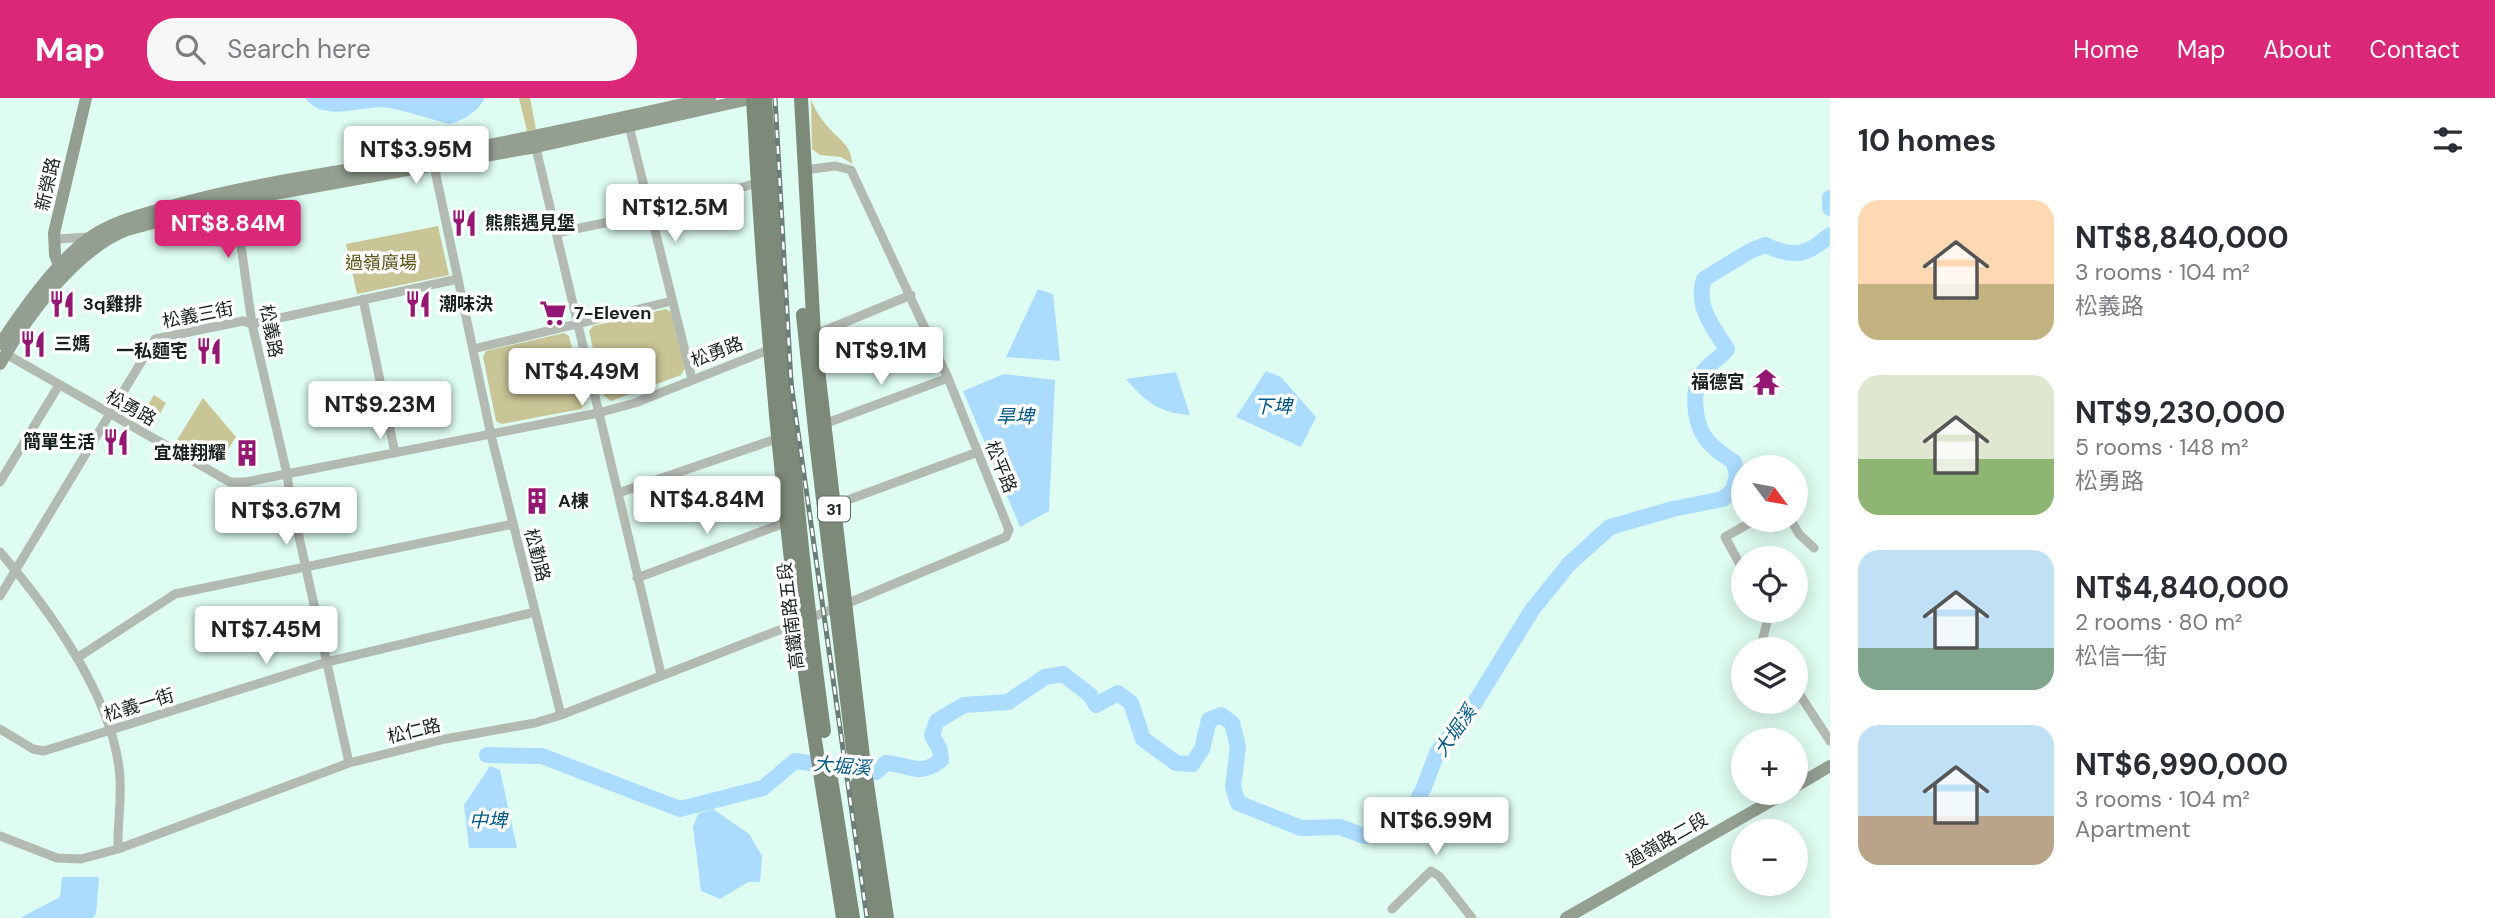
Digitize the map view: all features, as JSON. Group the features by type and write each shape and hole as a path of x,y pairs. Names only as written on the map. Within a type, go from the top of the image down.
{"main road":[{"name":"新榮路","path":"61,272 54,233 86,98"},
{"path":"628,122 710,98"},
{"path":"1,353 61,272 95,240 234,196 756,98"},
{"name":"高鐵南路五段","path":"756,98 757,183 787,522 824,729 853,918"},
{"name":"高鐵南路五段","path":"756,98 783,354 804,620 843,918"},
{"name":"31","path":"791,98 805,344 840,606 876,918"},
{"name":"31","path":"801,98 814,335 834,505 840,606 887,918"},
{"path":"1808,779 1830,766"},
{"name":"過嶺路二段","path":"1566,918 1763,805"}],"street":[{"path":"628,122 692,379"},
{"path":"534,141 661,674"},
{"name":"松勤路","path":"433,160 491,435 561,715"},
{"name":"松平路","path":"804,170 835,166 851,170 948,378 1009,530 1006,537 840,606"},
{"path":"556,233 652,213 757,183"},
{"name":"松義路","path":"234,196 252,324 349,763"},
{"path":"54,233 59,239 95,240"},
{"name":"松義三街","path":"0,596 155,339 243,321 252,324 458,279"},
{"path":"814,335 911,295"},
{"path":"363,299 395,453"},
{"path":"473,349 672,301"},
{"name":"松勇路","path":"1,353 230,482 246,482 598,413 635,403 771,349"},
{"path":"824,424 948,378"},
{"path":"0,482 59,385"},
{"path":"618,493 779,438"},
{"path":"834,505 978,452"},
{"path":"638,578 787,522"},
{"path":"77,658 175,594 513,524"},
{"path":"1731,548 1725,537 1734,532"},
{"path":"1798,532 1814,548"},
{"path":"0,552 16,570 77,658 95,691 110,730 119,766 118,849"},
{"name":"松仁路","path":"0,836 57,858 80,859 118,849 349,763 445,739 535,723 561,715 840,606"},
{"name":"松義一街","path":"0,729 33,749 44,751 327,662 535,612"},
{"path":"1808,707 1830,741"},
{"path":"1392,909 1431,871 1439,876 1472,918"}],"green space":[{"path":"519,98 530,98 536,129 527,131"},
{"path":"811,100 824,123 847,147 852,164 841,157 820,155 812,149"},
{"name":"過嶺廣場","path":"438,226 449,275 357,294 346,244"},
{"path":"666,309 671,312 685,368 681,375 611,401 604,396 589,331 593,326"},
{"path":"564,333 569,336 586,403 581,409 502,424 496,421 483,357 486,351"},
{"path":"154,395 166,403 153,426 139,419"},
{"path":"203,398 236,437 219,464 177,440"}],"water":[{"path":"305,98 485,98 470,115 449,124 390,108 334,112 314,106"},
{"name":"旱埤","path":"1038,289 1053,294 1060,361 1006,357"},
{"name":"下埤","path":"1266,371 1281,377 1316,417 1301,447 1236,417"},
{"path":"1176,372 1190,415 1161,409 1140,394 1126,379"},
{"name":"旱埤","path":"1004,374 1055,380 1049,511 1020,527 963,391"},
{"name":"中埤","path":"490,766 500,770 517,848 469,848 464,805"},
{"path":"713,809 749,834 762,856 760,882 748,882 720,899 701,891 693,827 698,814"},
{"path":"62,877 99,877 96,913 93,918 20,918 60,897"}],"waterway":[{"name":"大堀溪","path":"1830,198 1830,208"},
{"name":"大堀溪","path":"487,755 542,756 680,809 763,788 795,761 876,772 886,763 914,769 926,768 941,760 940,750 932,735 937,721 964,705 1008,702 1045,677 1063,674 1090,695 1096,705 1118,693 1131,703 1143,739 1176,763 1192,764 1202,749 1209,720 1221,715 1232,723 1238,747 1233,787 1238,803 1301,828 1340,827 1364,836 1392,831 1411,813 1437,753 1474,704 1532,610 1569,564 1610,527 1673,509 1723,499 1733,490 1737,476 1734,462 1707,440 1696,413 1695,395 1699,379 1727,349 1704,307 1704,279 1765,245 1784,252 1799,253 1814,247 1830,235"}],"railway":[{"path":"775,98 791,383 867,918"}],"place":[{"name":"熊熊遇見堡","path":"464,223"},
{"name":"3q雞排","path":"62,304"},
{"name":"潮味決","path":"418,304"},
{"name":"7-Eleven","path":"553,313"},
{"name":"三媽","path":"33,344"},
{"name":"一私麵宅","path":"209,351"},
{"name":"福德宮","path":"1766,382"},
{"name":"簡單生活","path":"116,442"},
{"name":"宜雄翔耀","path":"247,453"},
{"name":"A棟","path":"537,501"}]}
